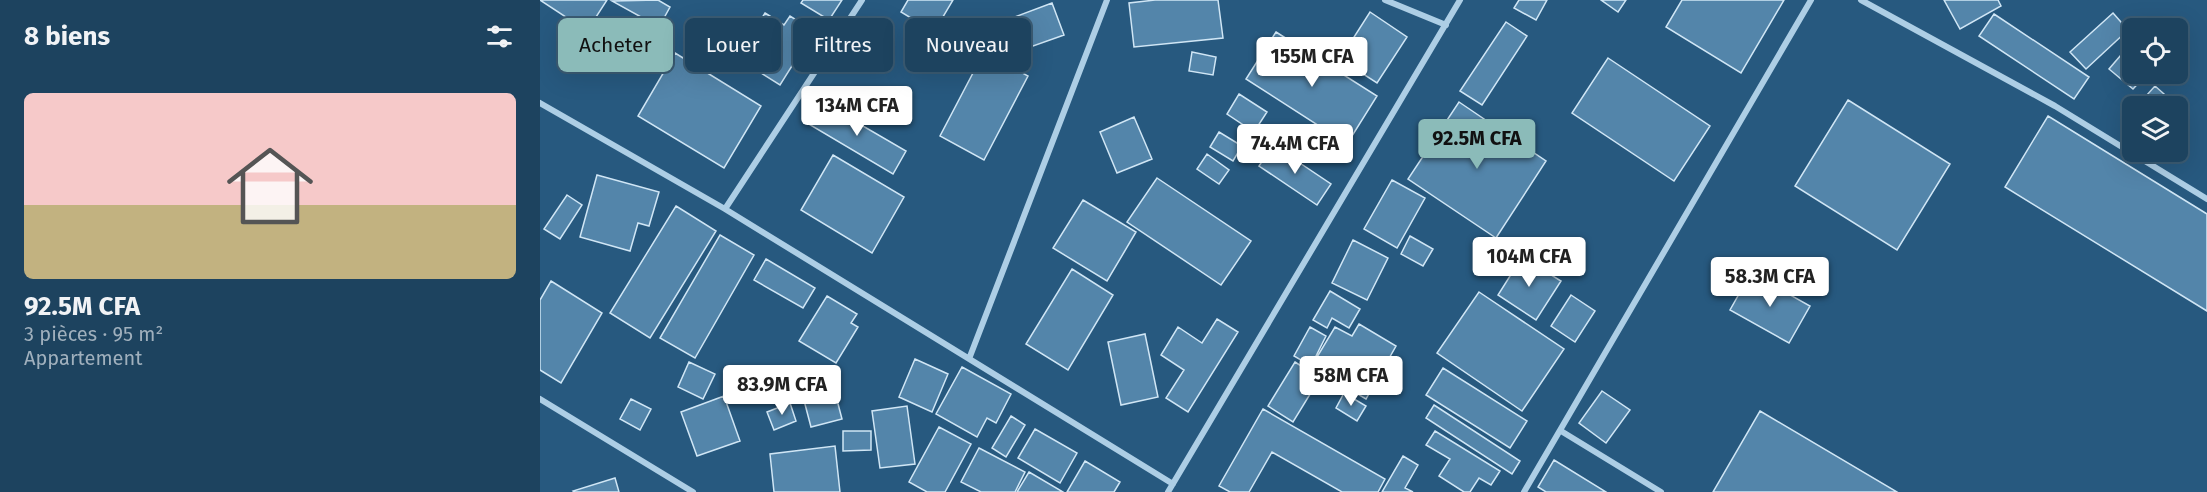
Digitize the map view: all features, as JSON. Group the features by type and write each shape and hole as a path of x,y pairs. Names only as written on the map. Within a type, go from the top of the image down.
{"street":[{"path":"725,209 862,0"},
{"path":"969,359 1107,0"},
{"path":"1385,0 1446,25"},
{"path":"1168,492 1460,0"},
{"path":"1524,492 1811,0"},
{"path":"1861,0 2055,106 2207,199"},
{"path":"540,103 725,209 1173,484"},
{"path":"540,399 693,492"},
{"path":"1561,431 1661,492"}],"building":[{"path":"540,0 607,0 595,18 567,18"},
{"path":"658,0 670,7 664,18 643,18 612,1"},
{"path":"803,0 842,0 830,18 826,18 801,3"},
{"path":"908,0 953,0 942,18 911,18 901,12"},
{"path":"1155,0 1218,0 1223,38 1134,47 1129,3"},
{"path":"1519,0 1547,0 1536,20 1514,8"},
{"path":"1601,0 1626,0 1618,12"},
{"path":"1682,0 1784,0 1741,73 1666,27"},
{"path":"1944,0 1998,0 2001,6 1960,29"},
{"path":"1052,3 1064,35 1031,47 1031,18 1012,18"},
{"path":"1370,12 1407,37 1377,83 1340,59"},
{"path":"765,13 773,18 762,18"},
{"path":"2113,13 2122,23 2122,36 2086,69 2070,52"},
{"path":"1994,14 2089,77 2074,99 1979,36"},
{"path":"790,16 793,18 793,64 780,85 759,72 781,72 781,23 784,25"},
{"path":"1506,22 1527,36 1482,105 1460,91"},
{"path":"1276,32 1377,96 1347,144 1246,79"},
{"path":"1192,52 1216,57 1213,75 1189,71"},
{"path":"675,53 685,59 685,72 706,72 761,106 724,168 638,116 664,72 673,72"},
{"path":"2122,54 2122,80 2109,69"},
{"path":"1608,58 1710,126 1674,181 1572,113"},
{"path":"974,72 1021,72 1028,76 984,160 940,136"},
{"path":"2127,84 2138,84 2133,89"},
{"path":"2155,86 2166,96 2146,96"},
{"path":"1239,94 1267,112 1254,132 1227,114"},
{"path":"1848,100 1950,164 1897,250 1795,186"},
{"path":"820,101 906,151 893,174 807,123"},
{"path":"1459,102 1546,161 1496,238 1408,179"},
{"path":"2048,116 2207,214 2207,311 2005,187"},
{"path":"1134,117 1152,159 1117,173 1100,132"},
{"path":"1219,132 1242,146 1233,161 1210,147"},
{"path":"1273,145 1331,184 1317,205 1259,166"},
{"path":"1207,154 1229,170 1219,184 1197,169"},
{"path":"833,155 904,197 872,253 801,210"},
{"path":"597,175 659,192 649,226 638,223 630,251 580,237"},
{"path":"1157,178 1251,241 1221,285 1127,222"},
{"path":"1392,180 1425,198 1397,248 1364,229"},
{"path":"567,195 582,205 560,239 544,229"},
{"path":"1083,200 1136,232 1107,281 1053,248"},
{"path":"676,206 716,231 650,338 610,313"},
{"path":"720,235 754,255 695,358 660,338"},
{"path":"1410,236 1433,249 1423,266 1401,254"},
{"path":"1353,240 1388,258 1367,300 1332,283"},
{"path":"1522,257 1561,281 1536,320 1498,295"},
{"path":"766,259 815,288 803,308 754,280"},
{"path":"1072,269 1113,295 1068,370 1026,344"},
{"path":"1751,273 1810,306 1789,343 1730,310"},
{"path":"551,281 602,313 561,383 540,370 540,300"},
{"path":"1330,291 1360,309 1349,328 1332,318 1327,328 1313,320"},
{"path":"1479,292 1564,349 1522,411 1437,353"},
{"path":"1571,295 1595,311 1575,342 1551,326"},
{"path":"827,296 857,314 851,323 858,327 836,363 799,341"},
{"path":"1217,319 1238,332 1188,412 1166,398 1184,370 1161,355 1178,327 1202,343"},
{"path":"1359,324 1396,346 1366,399 1311,367 1335,327 1352,336"},
{"path":"1310,327 1326,336 1311,366 1294,356"},
{"path":"1145,334 1158,397 1121,405 1108,342"},
{"path":"915,359 948,374 932,412 899,397"},
{"path":"689,362 715,374 703,399 678,387"},
{"path":"1295,362 1320,378 1293,422 1268,406"},
{"path":"962,367 1011,394 996,423 987,418 977,437 936,414"},
{"path":"1443,368 1527,421 1510,448 1426,395"},
{"path":"832,381 842,419 811,427 801,389"},
{"path":"1602,391 1630,410 1606,443 1579,423"},
{"path":"1344,393 1366,406 1357,421 1336,408"},
{"path":"724,396 740,441 697,456 681,412"},
{"path":"631,399 651,409 640,430 620,419"},
{"path":"790,403 796,421 774,430 767,412"},
{"path":"1434,405 1520,461 1512,474 1426,418"},
{"path":"907,406 915,464 880,468 872,411"},
{"path":"1263,409 1385,479 1378,492 1342,492 1272,452 1249,492 1230,492 1219,486"},
{"path":"1760,411 1897,492 1713,492"},
{"path":"1011,416 1025,425 1006,457 992,448"},
{"path":"939,427 971,444 945,492 927,492 909,482"},
{"path":"1035,429 1077,453 1060,483 1018,458"},
{"path":"843,431 871,431 871,450 843,451"},
{"path":"1435,431 1500,471 1491,485 1479,478 1470,492 1464,492 1439,476 1450,459 1426,445"},
{"path":"835,446 840,492 774,492 770,454"},
{"path":"979,448 1025,472 1015,492 981,492 961,482"},
{"path":"1403,456 1418,465 1405,488 1413,492 1382,492"},
{"path":"1554,460 1606,492 1546,492 1538,487"},
{"path":"1085,461 1120,482 1114,492 1067,492"},
{"path":"1029,472 1063,492 1017,492"},
{"path":"615,478 619,492 573,491"}]}
